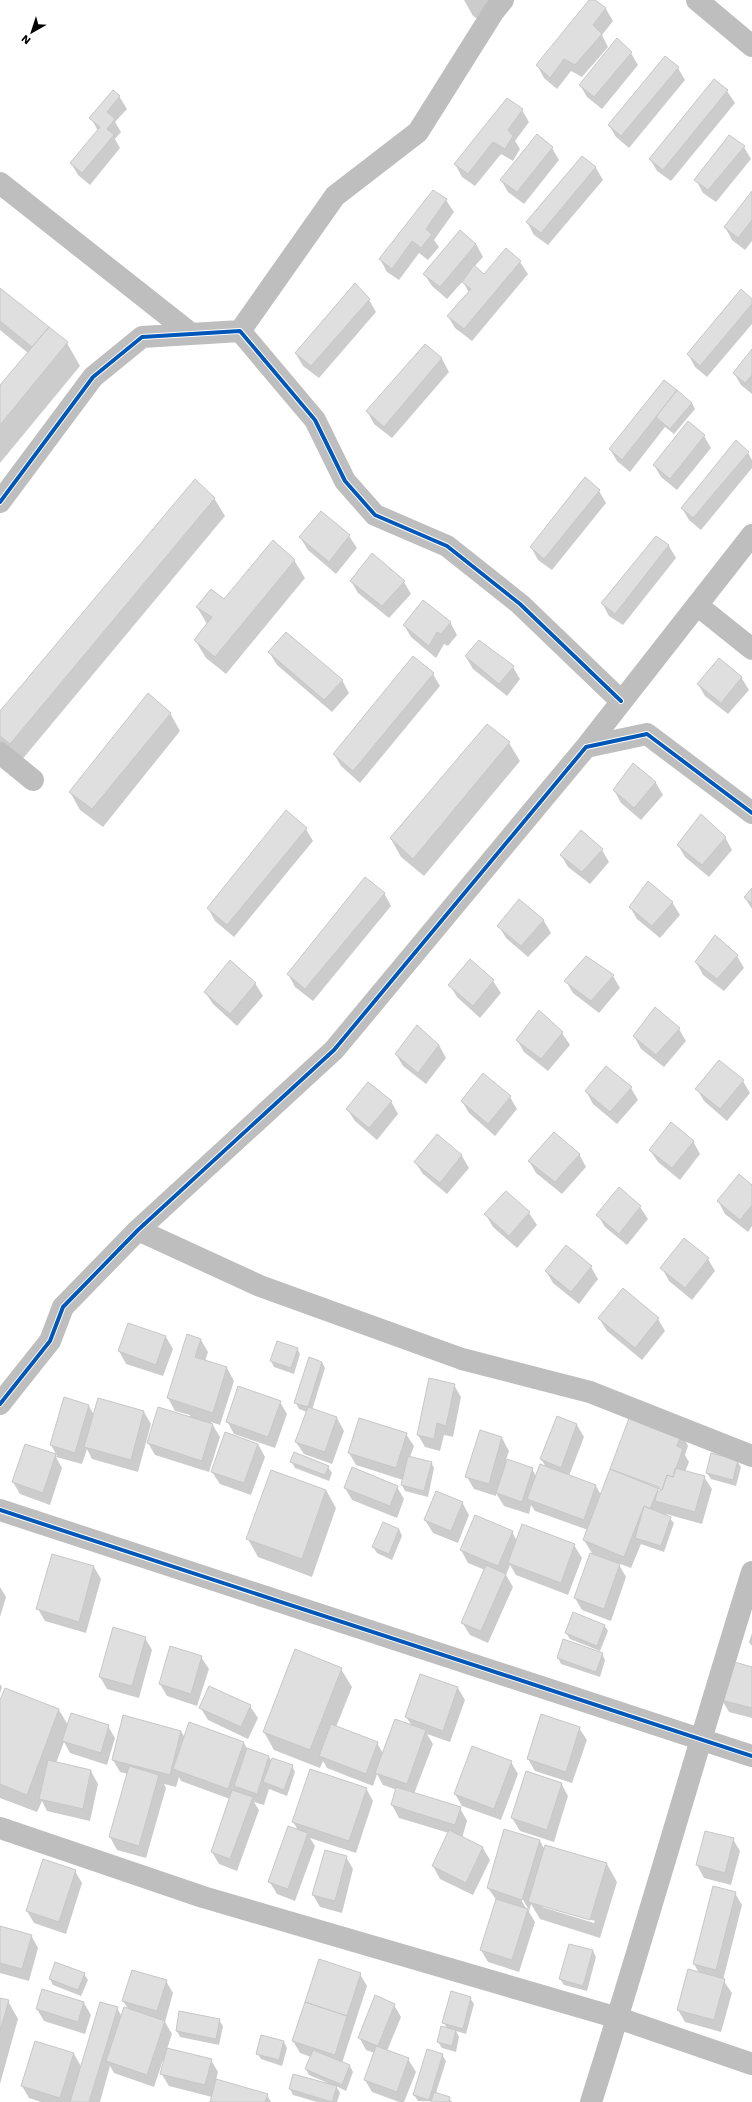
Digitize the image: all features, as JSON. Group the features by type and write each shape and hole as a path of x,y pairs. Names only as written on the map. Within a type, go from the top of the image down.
{"street":[{"path":"240,331 335,196 418,132 494,11 504,0"},
{"path":"697,0 752,46"},
{"path":"0,184 190,333"},
{"path":"0,502 93,377 142,337 240,331"},
{"path":"240,331 315,420 345,481 375,515 447,546 520,604 621,701"},
{"path":"0,1404 50,1341 63,1307 138,1230 334,1050 586,747 752,535"},
{"path":"697,604 752,649"},
{"path":"586,747 647,734 752,813"},
{"path":"0,753 33,780"},
{"path":"138,1230 268,1288 462,1359 590,1392 752,1456"},
{"path":"0,1510 752,1756"},
{"path":"591,2102 618,2018 700,1738 752,1572"},
{"path":"0,1828 203,1897 618,2018 752,2064"}],"building":[{"path":"589,0 595,0 606,8 593,25 602,34 575,65 564,59 550,78 536,65"},
{"path":"617,38 632,52 594,97 579,85"},
{"path":"665,56 679,67 621,136 608,125"},
{"path":"714,79 728,90 663,170 649,159"},
{"path":"113,90 120,96 107,112 115,119 107,129 114,135 82,173 70,163 100,127 89,118"},
{"path":"507,98 523,109 508,130 513,136 505,149 493,142 468,174 454,164"},
{"path":"537,134 553,147 517,192 500,180"},
{"path":"729,135 745,146 708,190 694,180"},
{"path":"582,156 596,167 541,233 526,222"},
{"path":"433,190 447,199 426,229 432,234 421,248 412,241 392,269 379,259"},
{"path":"752,191 752,220 738,238 724,227"},
{"path":"460,230 476,244 440,287 423,274"},
{"path":"506,248 521,261 464,329 447,316 471,289 462,282 474,265 484,274"},
{"path":"355,283 370,299 311,366 295,353"},
{"path":"0,288 49,327 32,347 0,321"},
{"path":"741,289 752,299 752,304 700,366 687,354"},
{"path":"49,327 68,342 0,425 0,385"},
{"path":"425,344 442,358 384,427 366,411"},
{"path":"752,349 752,375 745,383 733,373"},
{"path":"664,380 677,390 622,460 609,449"},
{"path":"677,390 692,403 670,429 656,417"},
{"path":"688,421 705,435 670,479 653,465"},
{"path":"736,440 749,452 693,518 681,508"},
{"path":"585,477 600,490 544,559 530,547"},
{"path":"195,479 215,498 10,744 0,736 0,711"},
{"path":"321,511 350,535 329,562 299,537"},
{"path":"656,536 669,545 615,614 601,603"},
{"path":"273,540 295,560 215,657 194,640 212,617 196,607 211,589 224,599"},
{"path":"372,553 405,581 382,606 350,581"},
{"path":"423,600 451,622 441,634 437,632 429,646 403,625"},
{"path":"286,632 343,680 324,700 268,652"},
{"path":"479,640 514,666 499,684 465,656"},
{"path":"413,656 434,673 353,771 333,754"},
{"path":"719,658 742,677 721,703 697,684"},
{"path":"148,693 171,713 92,809 69,792"},
{"path":"487,724 510,742 413,859 390,838"},
{"path":"633,763 656,782 634,808 613,790"},
{"path":"286,810 307,828 227,925 207,908"},
{"path":"701,814 726,837 702,865 677,845"},
{"path":"581,830 603,849 582,872 560,855"},
{"path":"365,877 385,893 305,989 287,974"},
{"path":"648,881 673,902 652,926 629,907"},
{"path":"752,888 752,904 744,897"},
{"path":"519,899 544,920 521,946 497,926"},
{"path":"715,935 738,955 717,979 695,962"},
{"path":"586,956 614,975 591,1001 564,981"},
{"path":"470,959 494,980 473,1006 448,985"},
{"path":"230,960 256,983 230,1014 204,992"},
{"path":"655,1007 680,1028 656,1055 633,1036"},
{"path":"539,1010 563,1032 541,1059 516,1040"},
{"path":"417,1025 439,1045 418,1073 395,1054"},
{"path":"719,1060 744,1080 720,1109 695,1089"},
{"path":"606,1066 632,1087 610,1112 585,1091"},
{"path":"483,1073 511,1096 488,1124 461,1101"},
{"path":"368,1082 392,1101 369,1128 346,1109"},
{"path":"671,1122 694,1141 672,1168 649,1150"},
{"path":"554,1132 580,1154 555,1182 528,1161"},
{"path":"437,1134 462,1155 440,1183 414,1162"},
{"path":"739,1174 752,1185 752,1205 740,1220 717,1201"},
{"path":"619,1187 641,1206 619,1234 596,1215"},
{"path":"506,1191 530,1212 509,1236 484,1214"},
{"path":"684,1238 709,1258 685,1288 660,1268"},
{"path":"566,1245 592,1266 571,1292 545,1271"},
{"path":"623,1288 659,1318 635,1348 598,1318"},
{"path":"128,1323 166,1336 156,1365 118,1351"},
{"path":"187,1334 201,1339 195,1357 227,1367 213,1413 167,1398"},
{"path":"277,1341 298,1348 291,1368 270,1361"},
{"path":"309,1357 322,1362 308,1407 294,1403"},
{"path":"429,1378 455,1384 446,1426 437,1423 434,1439 417,1435"},
{"path":"238,1386 281,1401 268,1437 226,1422"},
{"path":"64,1397 89,1405 75,1453 50,1445"},
{"path":"98,1398 144,1411 131,1460 84,1447"},
{"path":"158,1407 213,1424 202,1461 147,1443"},
{"path":"308,1407 337,1417 325,1452 295,1442"},
{"path":"631,1413 682,1432 677,1446 683,1449 673,1477 667,1475 662,1490 610,1469"},
{"path":"557,1416 577,1424 561,1468 540,1459"},
{"path":"359,1418 407,1433 396,1468 348,1453"},
{"path":"480,1430 502,1437 489,1484 465,1477"},
{"path":"225,1432 258,1444 244,1483 211,1472"},
{"path":"25,1444 56,1454 43,1493 12,1482"},
{"path":"294,1452 329,1466 325,1475 290,1462"},
{"path":"711,1453 738,1460 733,1480 706,1473"},
{"path":"408,1456 432,1462 424,1491 401,1485"},
{"path":"507,1459 533,1468 522,1502 496,1493"},
{"path":"540,1464 596,1485 584,1520 527,1499"},
{"path":"352,1467 398,1486 390,1506 344,1488"},
{"path":"675,1468 705,1476 695,1512 655,1501 657,1492 662,1490 667,1475 673,1477"},
{"path":"610,1469 659,1487 650,1509 644,1506 624,1557 583,1540"},
{"path":"271,1470 326,1490 302,1559 246,1539"},
{"path":"436,1491 463,1502 451,1531 424,1520"},
{"path":"644,1506 671,1517 661,1546 635,1538"},
{"path":"475,1515 513,1531 498,1566 460,1550"},
{"path":"383,1522 399,1529 389,1554 372,1547"},
{"path":"522,1524 575,1544 561,1583 508,1563"},
{"path":"590,1553 620,1564 604,1609 574,1598"},
{"path":"52,1554 94,1566 79,1622 36,1609"},
{"path":"486,1565 506,1574 481,1631 461,1623"},
{"path":"573,1612 605,1625 597,1646 565,1633"},
{"path":"113,1627 146,1637 132,1686 99,1677"},
{"path":"563,1639 603,1653 596,1672 557,1658"},
{"path":"170,1646 202,1656 191,1694 159,1684"},
{"path":"295,1649 342,1668 310,1750 263,1732"},
{"path":"731,1661 752,1667 752,1708 721,1700"},
{"path":"420,1674 458,1687 443,1731 405,1717"},
{"path":"209,1686 251,1705 241,1727 199,1708"},
{"path":"5,1688 59,1709 27,1795 0,1784 0,1700"},
{"path":"71,1713 109,1725 101,1753 62,1741"},
{"path":"541,1714 580,1727 566,1772 527,1759"},
{"path":"123,1715 181,1731 170,1775 112,1760"},
{"path":"395,1719 426,1730 407,1784 375,1773"},
{"path":"189,1722 244,1742 228,1789 173,1769"},
{"path":"331,1724 378,1742 366,1774 319,1756"},
{"path":"472,1746 512,1761 494,1809 454,1794"},
{"path":"247,1748 269,1756 257,1794 234,1786"},
{"path":"272,1758 293,1765 284,1790 263,1782"},
{"path":"48,1760 91,1770 83,1809 39,1799"},
{"path":"129,1766 159,1775 139,1846 109,1837"},
{"path":"310,1769 367,1788 349,1841 292,1822"},
{"path":"526,1771 562,1783 547,1830 511,1818"},
{"path":"396,1787 461,1807 455,1825 391,1805"},
{"path":"232,1790 253,1797 230,1859 211,1852"},
{"path":"288,1826 308,1833 288,1889 268,1882"},
{"path":"504,1829 540,1840 522,1900 487,1888"},
{"path":"449,1830 483,1847 466,1883 432,1866"},
{"path":"705,1831 734,1838 725,1873 696,1865"},
{"path":"545,1845 607,1863 590,1920 528,1902"},
{"path":"325,1850 347,1856 335,1901 312,1895"},
{"path":"43,1859 76,1870 59,1922 26,1911"},
{"path":"713,1886 736,1892 716,1970 693,1964"},
{"path":"496,1899 528,1909 512,1960 480,1950"},
{"path":"0,1926 32,1935 22,1969 0,1963"},
{"path":"569,1944 593,1950 583,1986 559,1979"},
{"path":"319,1959 361,1973 347,2016 305,2002"},
{"path":"55,1962 85,1973 78,1990 49,1979"},
{"path":"688,1969 725,1979 714,2020 677,2010"},
{"path":"132,1970 167,1980 157,2011 122,2001"},
{"path":"42,1989 84,2002 78,2022 36,2009"},
{"path":"451,1991 471,1997 463,2029 442,2023"},
{"path":"375,1995 395,2004 378,2046 358,2038"},
{"path":"0,1998 9,2000 0,2031"},
{"path":"100,2002 118,2007 89,2102 70,2102"},
{"path":"305,2002 347,2016 335,2055 292,2041"},
{"path":"124,2007 165,2021 147,2075 106,2061"},
{"path":"179,2011 220,2019 216,2039 176,2031"},
{"path":"441,2026 456,2030 452,2046 437,2042"},
{"path":"261,2035 284,2041 279,2060 256,2054"},
{"path":"35,2041 74,2053 60,2098 21,2086"},
{"path":"376,2046 409,2058 397,2092 364,2080"},
{"path":"167,2048 212,2059 205,2085 160,2074"},
{"path":"427,2049 443,2054 429,2100 413,2095"},
{"path":"313,2050 350,2065 342,2085 305,2069"},
{"path":"293,2074 337,2086 332,2102 289,2089"},
{"path":"216,2079 268,2094 265,2102 210,2102"},
{"path":"434,2092 450,2097 449,2102 431,2102"}],"cycle path":[{"path":"0,502 93,377 142,337 240,331 315,420 345,481 375,515 447,546 520,604 621,701"},
{"path":"0,1404 50,1341 63,1307 138,1230 334,1050 586,747 647,734 752,813"},
{"path":"0,1510 752,1756"}]}
